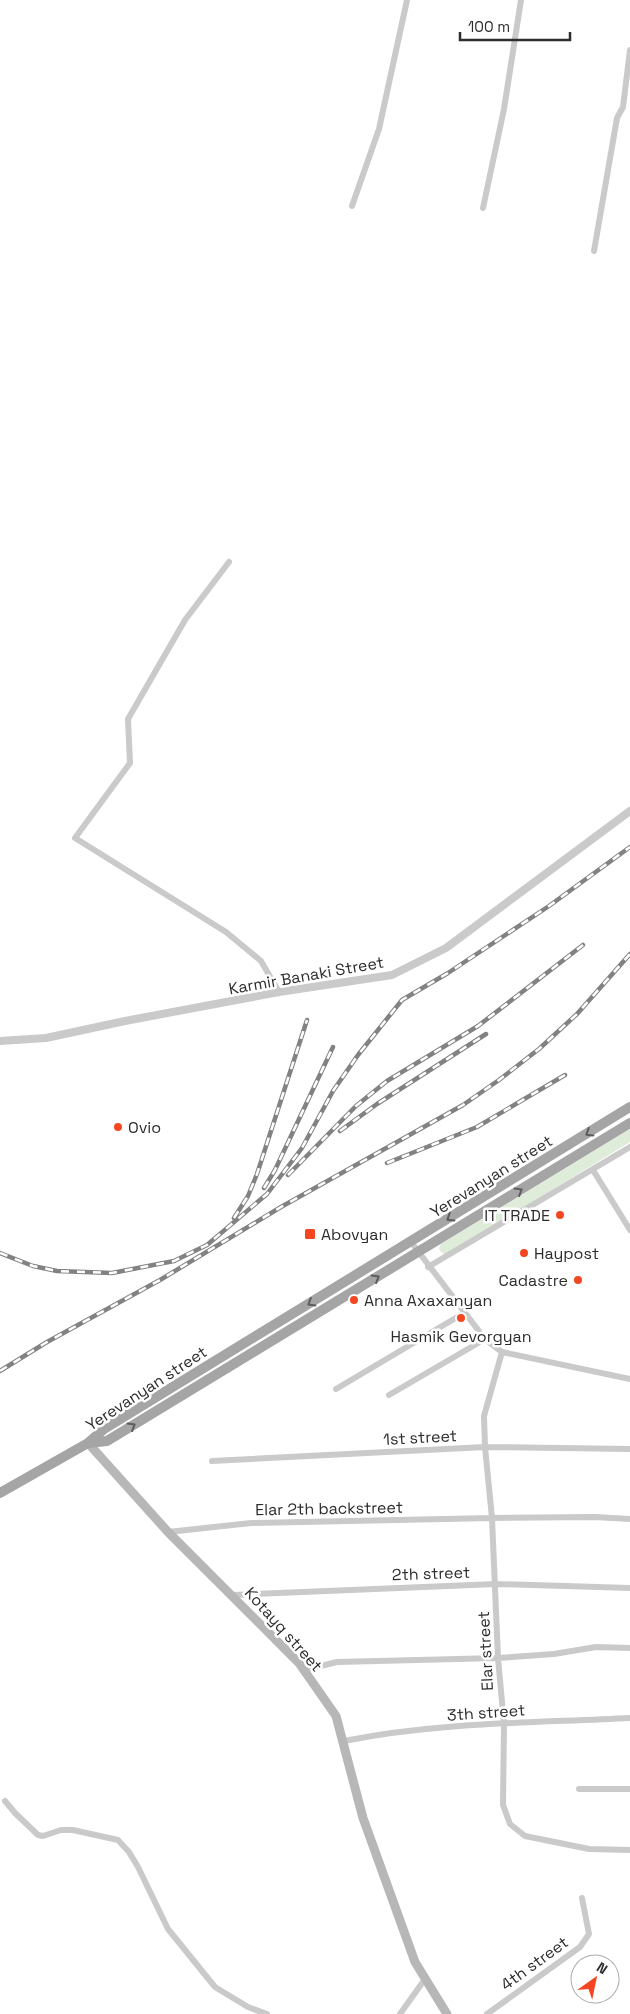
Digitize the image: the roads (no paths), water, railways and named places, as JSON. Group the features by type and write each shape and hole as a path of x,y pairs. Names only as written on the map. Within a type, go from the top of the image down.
{"main road":[{"name":"Yerevanyan street","path":"88,1443 104,1429 630,1107"},
{"name":"Yerevanyan street","path":"88,1443 107,1441 630,1123"},
{"path":"0,1493 88,1443"},
{"name":"Kotayq street","path":"88,1443 168,1532 233,1595 304,1670 336,1716 363,1818 415,1962 447,2014"}],"street":[{"path":"352,206 379,129 407,0"},
{"path":"482,208 504,109 521,0"},
{"path":"594,251 617,118 623,107 630,50"},
{"path":"229,562 185,620 128,719 130,763 75,838 226,932 262,961 279,992"},
{"name":"Karmir Banaki Street","path":"0,1041 46,1038 279,992 392,975 446,948 630,811"},
{"path":"428,1267 630,1147"},
{"path":"593,1170 630,1230"},
{"path":"411,1242 484,1339 502,1352 630,1379"},
{"path":"336,1389 464,1313"},
{"path":"389,1395 484,1339"},
{"name":"Elar street","path":"502,1352 484,1416 496,1584 498,1658 504,1724 502,1805 510,1824 525,1836 589,1849 630,1850"},
{"name":"1st street","path":"212,1461 485,1447 630,1449"},
{"name":"Elar 2th backstreet","path":"168,1532 251,1523 595,1516 630,1519"},
{"name":"2th street","path":"233,1595 496,1584 630,1588"},
{"path":"304,1670 336,1662 498,1658 554,1654 596,1647 630,1648"},
{"name":"3th street","path":"344,1741 388,1732 630,1718"},
{"path":"579,1789 630,1789"},
{"path":"5,1801 14,1813 38,1835 43,1836 61,1830 73,1830 118,1840 129,1852 138,1868 168,1929 215,1987 248,2007 267,2014"},
{"name":"4th street","path":"487,2014 580,1947 589,1934 582,1898"},
{"path":"400,2014 425,1979"}],"railway":[{"path":"0,1253 33,1266 57,1271 112,1273 174,1261 207,1245 267,1194 302,1148 333,1091 358,1055 402,1000 448,973 549,906 630,847"},
{"path":"288,1175 356,1106 387,1081 478,1026 583,945"},
{"path":"0,1371 47,1342 160,1280 281,1207 463,1105 539,1049 577,1014 630,954"},
{"path":"234,1218 248,1196 257,1174 307,1020"},
{"path":"340,1131 377,1104 486,1034"},
{"path":"264,1188 275,1170 333,1047"},
{"path":"387,1163 477,1127 565,1075"}],"place":[{"name":"Ovio","path":"118,1127"},
{"name":"IT TRADE","path":"560,1215"},
{"name":"Abovyan","path":"310,1234"},
{"name":"Haypost","path":"524,1253"},
{"name":"Cadastre","path":"578,1280"},
{"name":"Anna Axaxanyan","path":"354,1300"},
{"name":"Hasmik Gevorgyan","path":"461,1318"}]}
